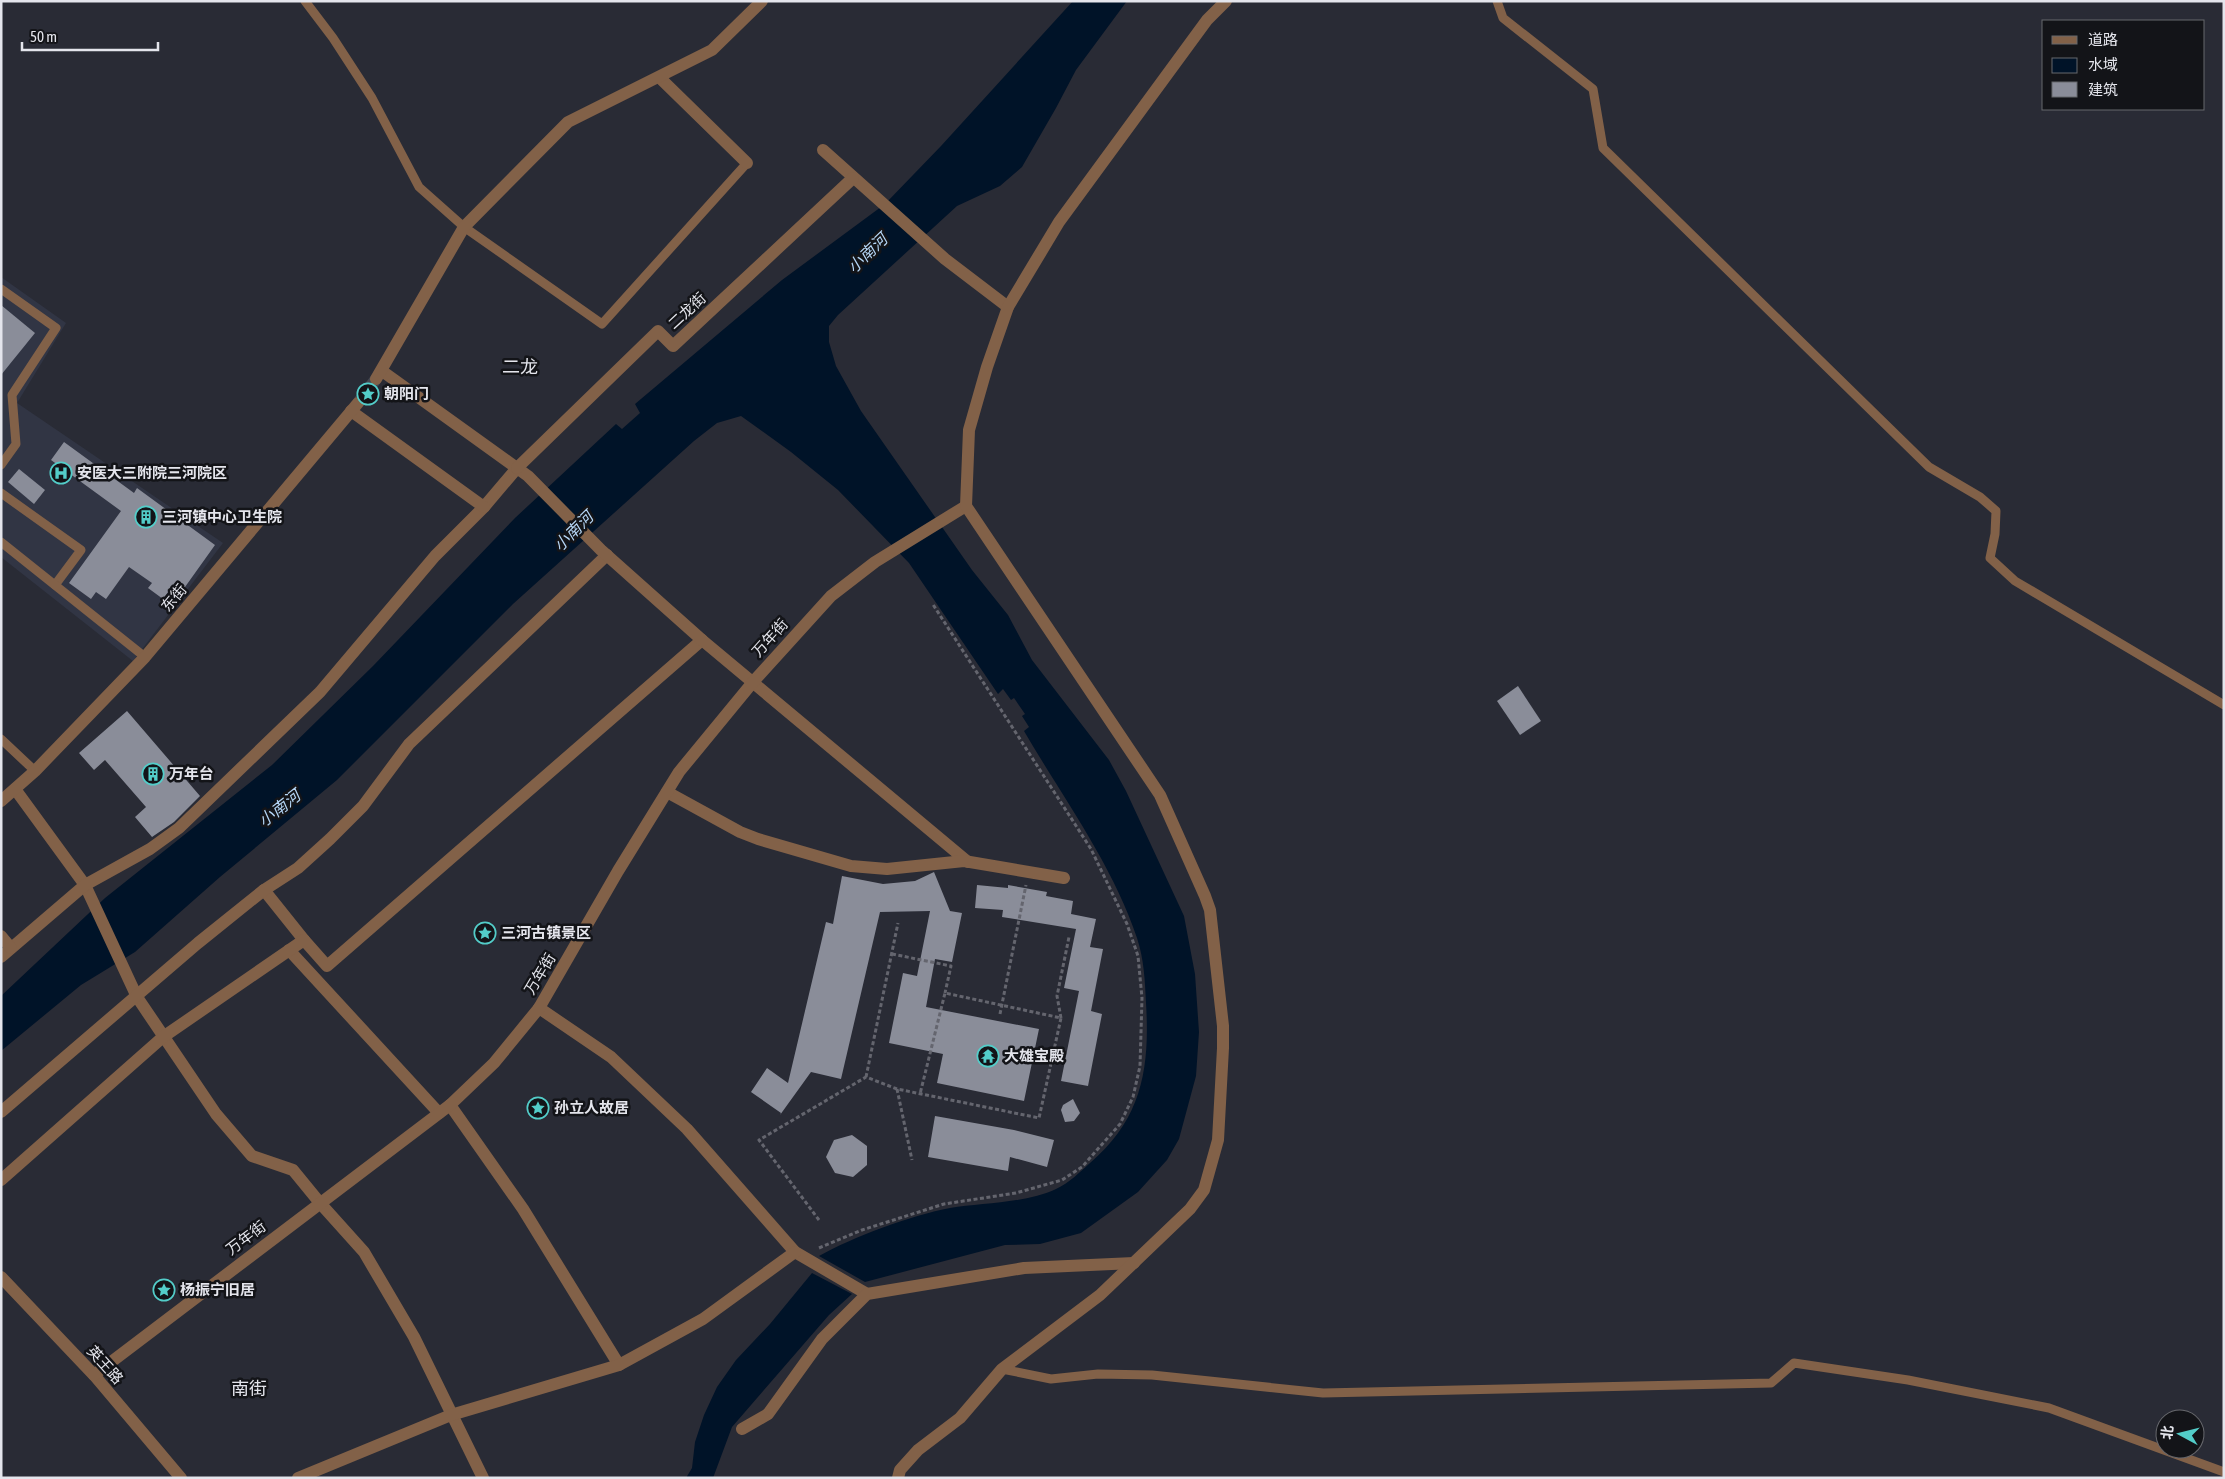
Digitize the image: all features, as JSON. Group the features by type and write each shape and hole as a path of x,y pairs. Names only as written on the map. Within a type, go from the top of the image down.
{"street":[{"path":"762,1 712,50 660,78 568,122 464,228 379,375 528,476 604,552 702,640 968,862"},
{"path":"898,1478 900,1470 918,1450 960,1418 1002,1368 1100,1295 1197,1201 1204,1190 1216,1148 1223,1026 1210,910 1199,878 1160,795 966,506 969,430 987,366 1008,307 1059,222 1207,20 1226,1"},
{"path":"660,78 747,163"},
{"path":"824,150 945,259 1008,307"},
{"name":"二龙街","path":"517,468 658,330 673,346 853,178"},
{"name":"东街","path":"1,801 35,771 145,657 354,407 484,507"},
{"path":"1,957 84,885 150,849 179,828 320,692 435,556 484,507 517,468"},
{"name":"万年街","path":"94,1375 450,1105 494,1063 539,1008 618,871 680,772 753,682 831,596 875,562 966,506"},
{"path":"1,1112 198,943 264,890 298,868 357,813 409,744 604,552"},
{"path":"264,890 326,966 702,640"},
{"path":"15,789 84,885 137,997 216,1114 246,1151 259,1160 293,1170 364,1252 414,1337 479,1476"},
{"path":"667,792 740,832 851,866 887,869 968,862 1064,878"},
{"path":"1,936 11,948"},
{"path":"1,1180 163,1037 304,940"},
{"path":"290,950 439,1113"},
{"path":"539,1008 611,1057 687,1129 799,1255 867,1294"},
{"path":"450,1105 523,1209 619,1365"},
{"path":"298,1478 451,1415 619,1365 702,1319 799,1255"},
{"path":"742,1430 768,1414 822,1339 867,1294 1024,1268 1134,1263"},
{"name":"英王路","path":"1,1277 94,1375 181,1478"}],"lane":[{"path":"305,1 333,38 372,98 419,187 464,228 602,324 747,163"},
{"path":"1497,1 1503,18 1593,88 1602,148 1930,467 1980,497 1996,511 1995,534 1990,558 2015,581 2224,705"},
{"path":"1,289 56,328 12,395 16,444 1,465"},
{"path":"1,493 81,550 55,584"},
{"path":"1,542 145,657"},
{"path":"1,739 35,771"},
{"path":"1002,1368 1051,1379 1098,1374 1152,1375 1323,1393 1771,1383 1794,1363 1908,1380 2049,1408 2224,1472"}],"path":[{"path":"814,1250 862,1230 944,1204 1016,1193 1062,1180 1082,1166 1120,1124 1133,1097 1140,1066 1142,998 1139,964 1127,924 1091,849 932,603"},
{"path":"1000,1014 1029,872"},
{"path":"818,1220 759,1140 866,1077 898,923"},
{"path":"866,1077 897,1089 1039,1118 1061,1018 1057,996 1069,937"},
{"path":"892,954 951,966 920,1094"},
{"path":"945,993 1061,1018"},
{"path":"897,1089 912,1160"}],"shaded area":[{"name":"安医大三附院三河院区","path":"1,277 66,323 17,403 223,543 133,661 1,557"}],"water":[{"name":"小南河","path":"1073,1 1127,1 1076,70 1022,167 1000,186 957,206 838,315 829,326 829,342 836,366 861,411 972,570 1008,615 1032,660 1109,760 1126,791 1184,916 1195,974 1199,1032 1196,1076 1179,1139 1167,1160 1138,1192 1081,1233 1040,1244 1005,1245 865,1282 819,1256 865,1234 901,1221 950,1208 1032,1197 1061,1187 1070,1181 1108,1146 1132,1110 1144,1071 1147,1027 1145,978 1137,938 1115,884 1086,832 1024,731 1029,727 1022,716 1025,714 1014,698 1011,700 1003,689 998,694 909,563 838,490 791,452 741,416 717,423 694,441 513,604 337,780 220,877 135,952 81,985 1,1051 1,996 105,898 272,765 373,666 515,518 616,424 622,429 640,413 635,404 782,280 885,204 941,146"},
{"path":"812,1273 852,1294 829,1315 732,1427 713,1478 686,1478 692,1468 695,1442 704,1415 717,1387 736,1360 770,1324"}],"building":[{"path":"1,305 35,333 1,375"},
{"name":"三河镇中心卫生院","path":"64,442 134,493 137,488 215,545 180,594 171,588 163,599 148,588 152,583 129,567 106,599 96,592 91,599 69,583 121,511 51,460"},
{"path":"19,469 45,490 34,504 8,482"},
{"path":"1518,686 1541,721 1520,735 1497,701"},
{"name":"万年台","path":"127,711 200,796 174,822 152,837 135,817 146,807 105,760 94,770 79,753"},
{"path":"934,872 950,911 962,913 952,962 935,959 926,1007 1039,1029 1024,1101 937,1083 943,1054 889,1043 903,973 917,976 930,911 880,912 841,1079 811,1072 780,1115 781,1113 751,1092 767,1068 788,1083 826,922 833,924 842,876 883,884 915,881"},
{"path":"977,885 1008,888 1008,885 1047,892 1046,896 1073,901 1071,914 1096,919 1090,947 1103,949 1091,1011 1102,1014 1088,1086 1061,1081 1079,991 1064,988 1076,929 1002,917 1003,910 975,908"},
{"path":"1073,1099 1080,1113 1074,1121 1065,1122 1061,1110 1063,1105"},
{"path":"935,1116 1014,1130 1054,1140 1047,1167 1010,1157 1008,1171 928,1157"},
{"path":"852,1135 867,1146 867,1165 853,1177 835,1173 826,1157 834,1140"}],"tunnel":[{"path":"358,403 376,379"}],"place":[{"name":"朝阳门","path":"368,394"},
{"name":"安医大三附院三河院区","path":"61,473"},
{"name":"三河镇中心卫生院","path":"146,517"},
{"name":"万年台","path":"153,774"},
{"name":"三河古镇景区","path":"485,933"},
{"name":"大雄宝殿","path":"988,1056"},
{"name":"孙立人故居","path":"538,1108"},
{"name":"杨振宁旧居","path":"164,1290"}],"district":[{"name":"二龙","path":"520,367"},
{"name":"南街","path":"249,1389"}]}
